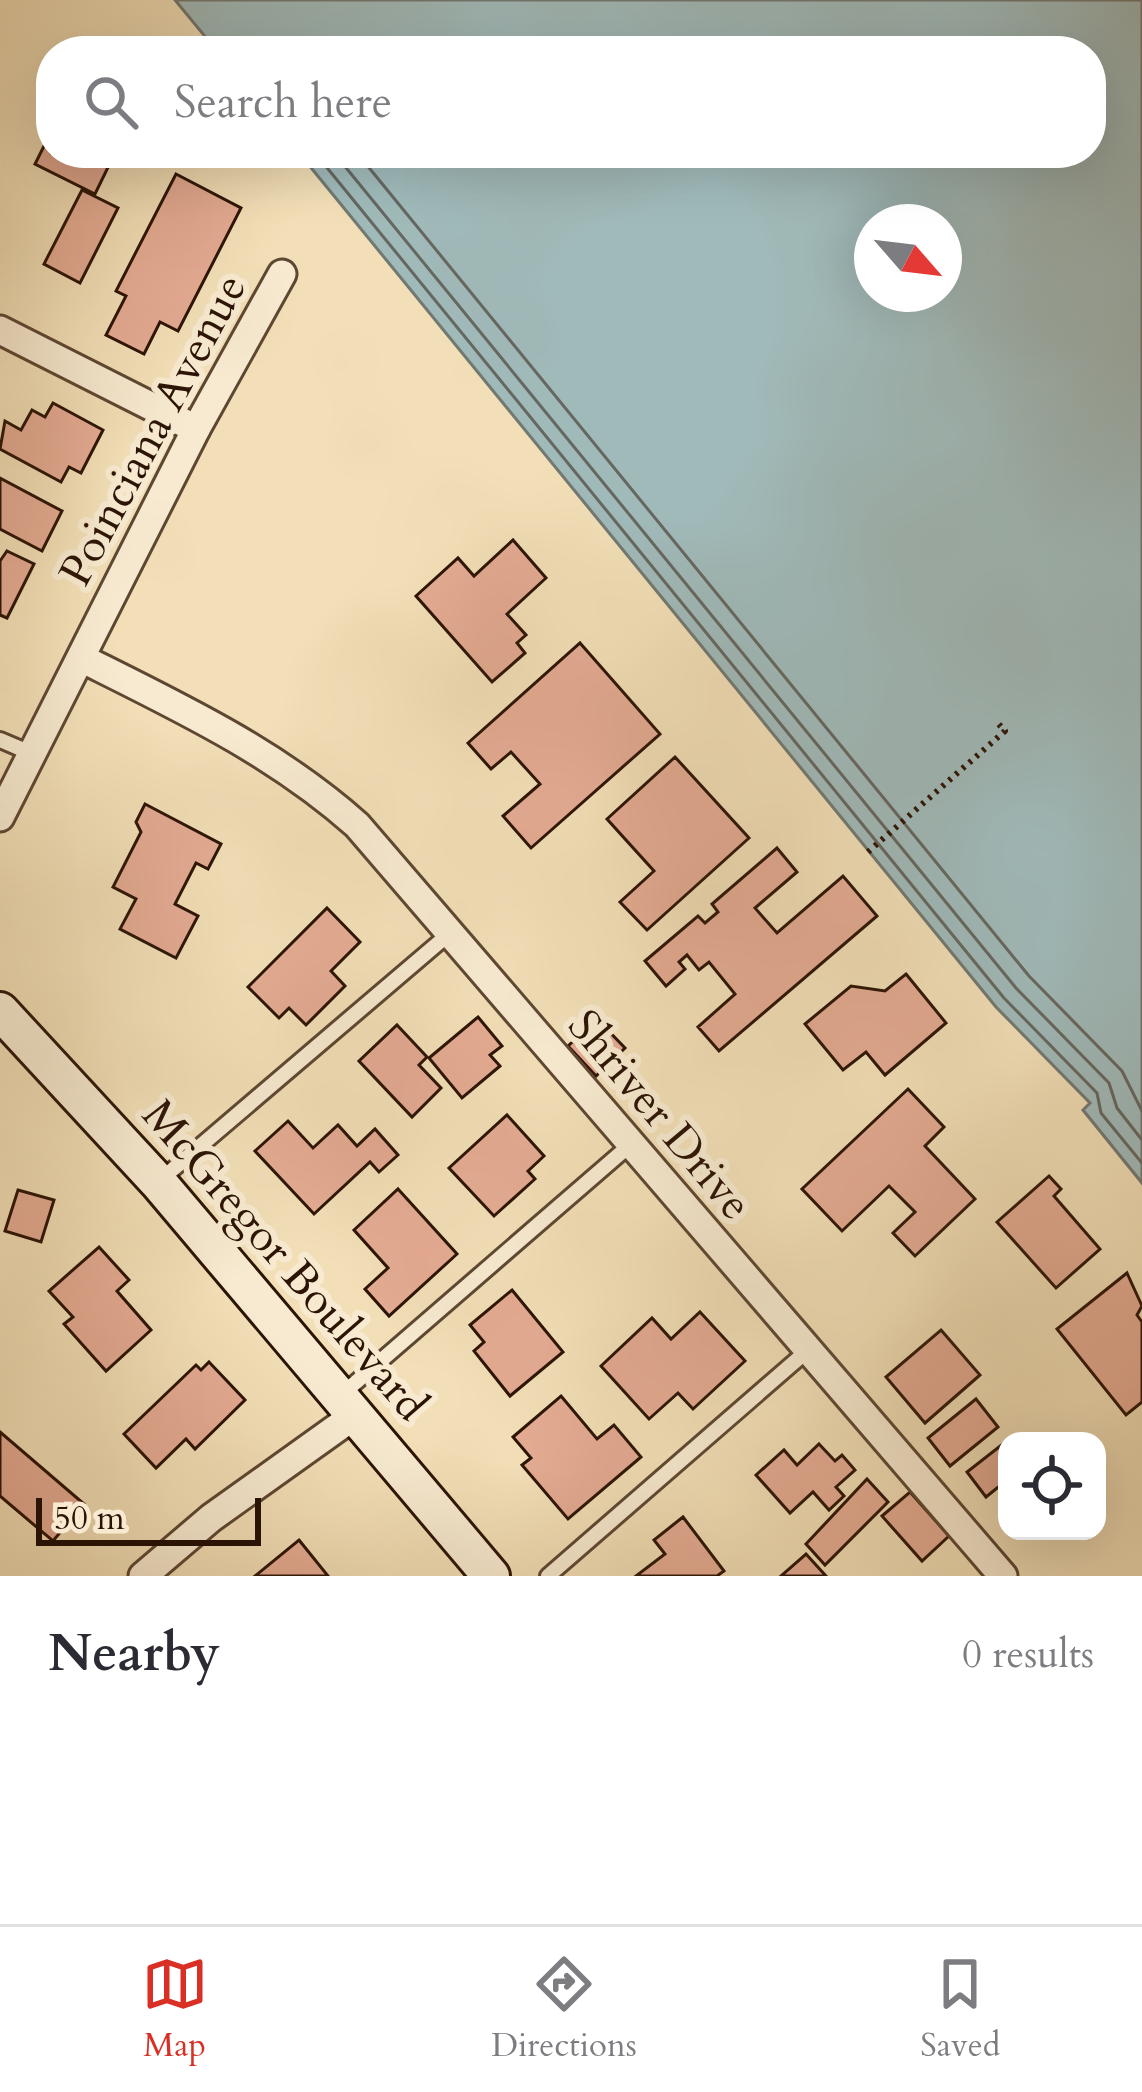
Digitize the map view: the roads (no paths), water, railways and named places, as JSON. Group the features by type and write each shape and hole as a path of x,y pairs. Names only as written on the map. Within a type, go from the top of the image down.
{"main road":[{"name":"McGregor Boulevard","path":"0,1011 158,1182 491,1576"}],"street":[{"name":"Poinciana Avenue","path":"0,818 196,430 282,274"},
{"path":"0,330 196,430"},
{"name":"Shriver Drive","path":"81,658 228,732 310,783 357,825 993,1572"},
{"path":"143,1576 348,1405"}],"lane":[{"path":"0,740 33,754"},
{"path":"158,1182 450,933"},
{"path":"348,1405 630,1145"},
{"path":"548,1576 807,1351"}],"water":[{"path":"175,0 1142,0 1142,1183 1083,1110 1090,1103 996,1007 311,168 1106,168 1106,36 205,36"}]}
